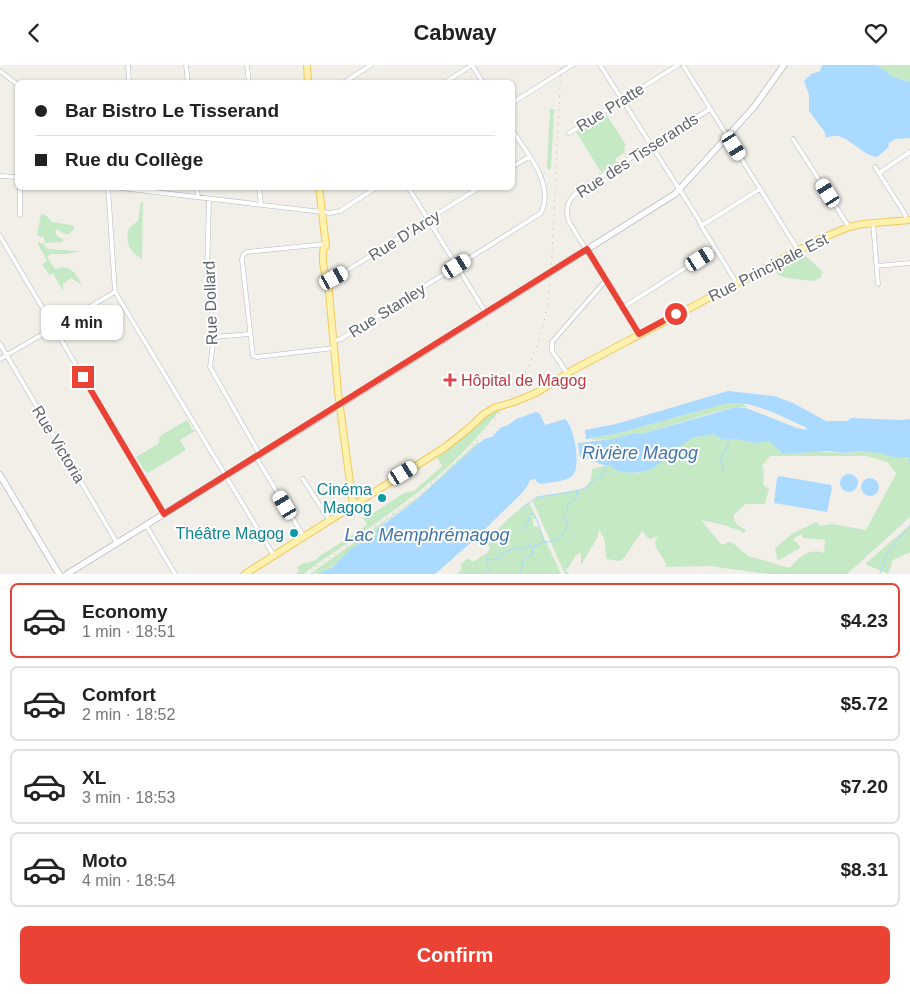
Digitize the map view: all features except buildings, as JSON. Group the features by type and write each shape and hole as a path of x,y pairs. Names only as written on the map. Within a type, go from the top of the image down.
{"main road":[{"path":"307,65 308,80"},
{"path":"319,190 327,248 333,344 353,505"},
{"name":"Rue Principale Est","path":"245,574 444,448 484,414 494,408 536,393 567,373 798,249 849,227 908,220"}],"street":[{"path":"128,65 129,80"},
{"path":"186,65 188,80"},
{"path":"247,65 249,80"},
{"path":"348,80 371,65"},
{"path":"449,80 472,65 481,80"},
{"path":"515,101 572,65"},
{"path":"600,65 699,220 736,282"},
{"name":"Rue Pratte","path":"569,133 678,65"},
{"path":"683,65 798,249"},
{"path":"66,574 340,405 680,190 764,95 784,65"},
{"path":"0,71 15,83"},
{"name":"Rue des Tisserands","path":"639,334 568,219 567,209 569,200 584,187 710,109"},
{"path":"515,135 529,157 515,165"},
{"path":"793,139 849,227"},
{"path":"879,173 910,152"},
{"name":"Rue Stanley","path":"250,334 252,353 256,357 333,344 457,266 540,213 543,208 544,184 529,157"},
{"path":"875,167 908,220"},
{"path":"0,175 15,177"},
{"path":"701,226 760,189"},
{"path":"20,190 20,215"},
{"path":"108,190 116,292 274,556"},
{"path":"146,190 321,213 337,212 372,190"},
{"path":"197,190 198,197"},
{"path":"259,190 260,204"},
{"path":"410,190 486,313"},
{"name":"Rue D'Arcy","path":"328,281 475,190"},
{"name":"Rue Dollard","path":"209,199 207,276 214,337 210,363 212,372 304,537"},
{"path":"873,223 878,285"},
{"path":"0,235 164,514"},
{"path":"214,337 250,334 243,255 247,252 325,244"},
{"path":"622,308 716,249"},
{"path":"877,266 910,263"},
{"path":"567,373 552,351 552,342 606,280"},
{"path":"0,359 116,292"},
{"name":"Rue Victoria","path":"0,345 117,543"},
{"path":"0,475 59,574"},
{"path":"303,479 330,521"},
{"path":"146,525 175,574"}],"green space":[{"path":"877,65 910,65 910,82 893,77"},
{"path":"550,109 554,109 551,168 549,170 547,168"},
{"path":"606,114 626,145 624,147 625,152 615,159 617,162 601,172 576,132"},
{"path":"141,202 143,202 142,259 131,250 128,242 129,228 138,221"},
{"path":"41,214 47,216 52,222 71,225 75,228 69,234 64,234 57,229 55,231 57,236 63,239 63,242 45,243 44,237 37,236"},
{"path":"37,242 44,244 48,249 79,251 67,254 51,254 47,257 55,269 65,268 72,271 82,285 71,278 63,284 63,291 53,273 49,275 42,264 47,261"},
{"path":"801,252 820,269 822,272 821,277 814,281 786,278 777,274 773,266"},
{"path":"733,403 742,403 747,407 736,407 708,414 641,434 635,433 613,439 591,440 593,438"},
{"path":"501,409 464,451 424,488 303,574 296,574 299,571 297,567 305,562 306,564 312,562 359,531 367,524 362,517 367,513 369,516 404,493 414,491 442,466 437,457 488,415"},
{"path":"187,420 195,431 180,440 186,450 148,473 144,470 136,457 158,444 160,436"},
{"path":"713,434 723,440 736,439 756,443 769,441 783,454 868,451 899,457 910,457 910,517 847,574 768,574 710,566 666,567 655,545 658,536 650,539 642,531 624,558 620,561 607,559 605,541 599,529 597,538 581,565 581,553 576,555 565,570 570,574 565,574 532,500 537,497 582,489 590,481 592,469 609,465 619,471 639,473 668,456 673,448 692,438","holes":["770,456 866,456 887,462 896,474 866,530 831,524 820,526 816,522 792,534 775,548 777,559 779,560 800,548 793,539 801,534 803,538 825,540 824,553 813,552 804,555 790,568 748,556 733,543 728,542 723,545 701,520 744,533 746,530 737,525 734,515 745,504 765,503 769,489 763,485 764,472 762,466"]},
{"path":"478,442 480,443 448,474 414,502 382,525 375,538 360,543 325,571 310,574 421,495"},
{"path":"529,502 537,520 533,518 533,526 539,527 561,574 458,574 462,569 461,564 468,558 473,562 487,553 490,548 486,542 509,518"},
{"path":"910,525 910,552 893,560 888,574 865,564"}],"water":[{"path":"822,65 877,65 893,77 910,82 910,138 895,139 877,157 838,136 826,138 824,131 809,111 809,95 804,81 811,74 820,71"},
{"name":"Rivière Magog","path":"728,391 774,396 793,403 826,421 847,421 851,418 910,419 910,457 899,458 861,451 783,454 769,441 756,443 736,439 723,440 713,434 692,438 673,448 657,466 643,471 618,471 609,465 580,458 578,443 613,439 635,433 641,434 736,407 746,408 797,428 807,430 805,427 766,409 734,403 724,404 619,433 586,439 585,430 616,424"},
{"name":"Lac Memphrémagog","path":"536,412 540,414 545,425 565,419 568,423 574,438 577,456 575,471 572,476 562,481 542,484 538,483 535,479 530,480 522,493 474,540 435,574 317,574 333,567 347,552 363,541 374,539 377,535 376,531 381,526 414,502 484,439 492,437 500,428 516,419"},
{"path":"845,474 853,474 858,479 856,490 845,492 840,487 840,479"},
{"path":"779,476 831,485 827,512 774,503 777,478"},
{"path":"866,478 874,478 879,483 877,494 866,496 861,491 861,483"}],"waterway":[{"path":"724,472 720,460 731,439"},
{"path":"909,458 910,464"},
{"path":"520,509 537,497 577,491 588,487 593,481 601,477 607,465"},
{"path":"488,574 491,568 487,564 487,558 491,560 500,558 505,552 517,547 520,549 559,539 568,522 563,517 568,512 567,506 576,498 577,491"},
{"path":"524,529 529,520 529,515 533,513 544,542"},
{"path":"880,574 887,553 910,525"},
{"path":"520,574 523,561 533,554 532,550 536,545"}],"railway":[{"path":"306,574 416,496 451,467 482,435 509,400 531,361 545,318 549,292 561,65"}],"place":[{"name":"Hôpital de Magog","path":"450,380"},
{"name":"Cinéma Magog","path":"382,498"},
{"name":"Théâtre Magog","path":"294,533"}],"route":[{"path":"83,377 164,514 587,249 639,334 676,314"}]}
